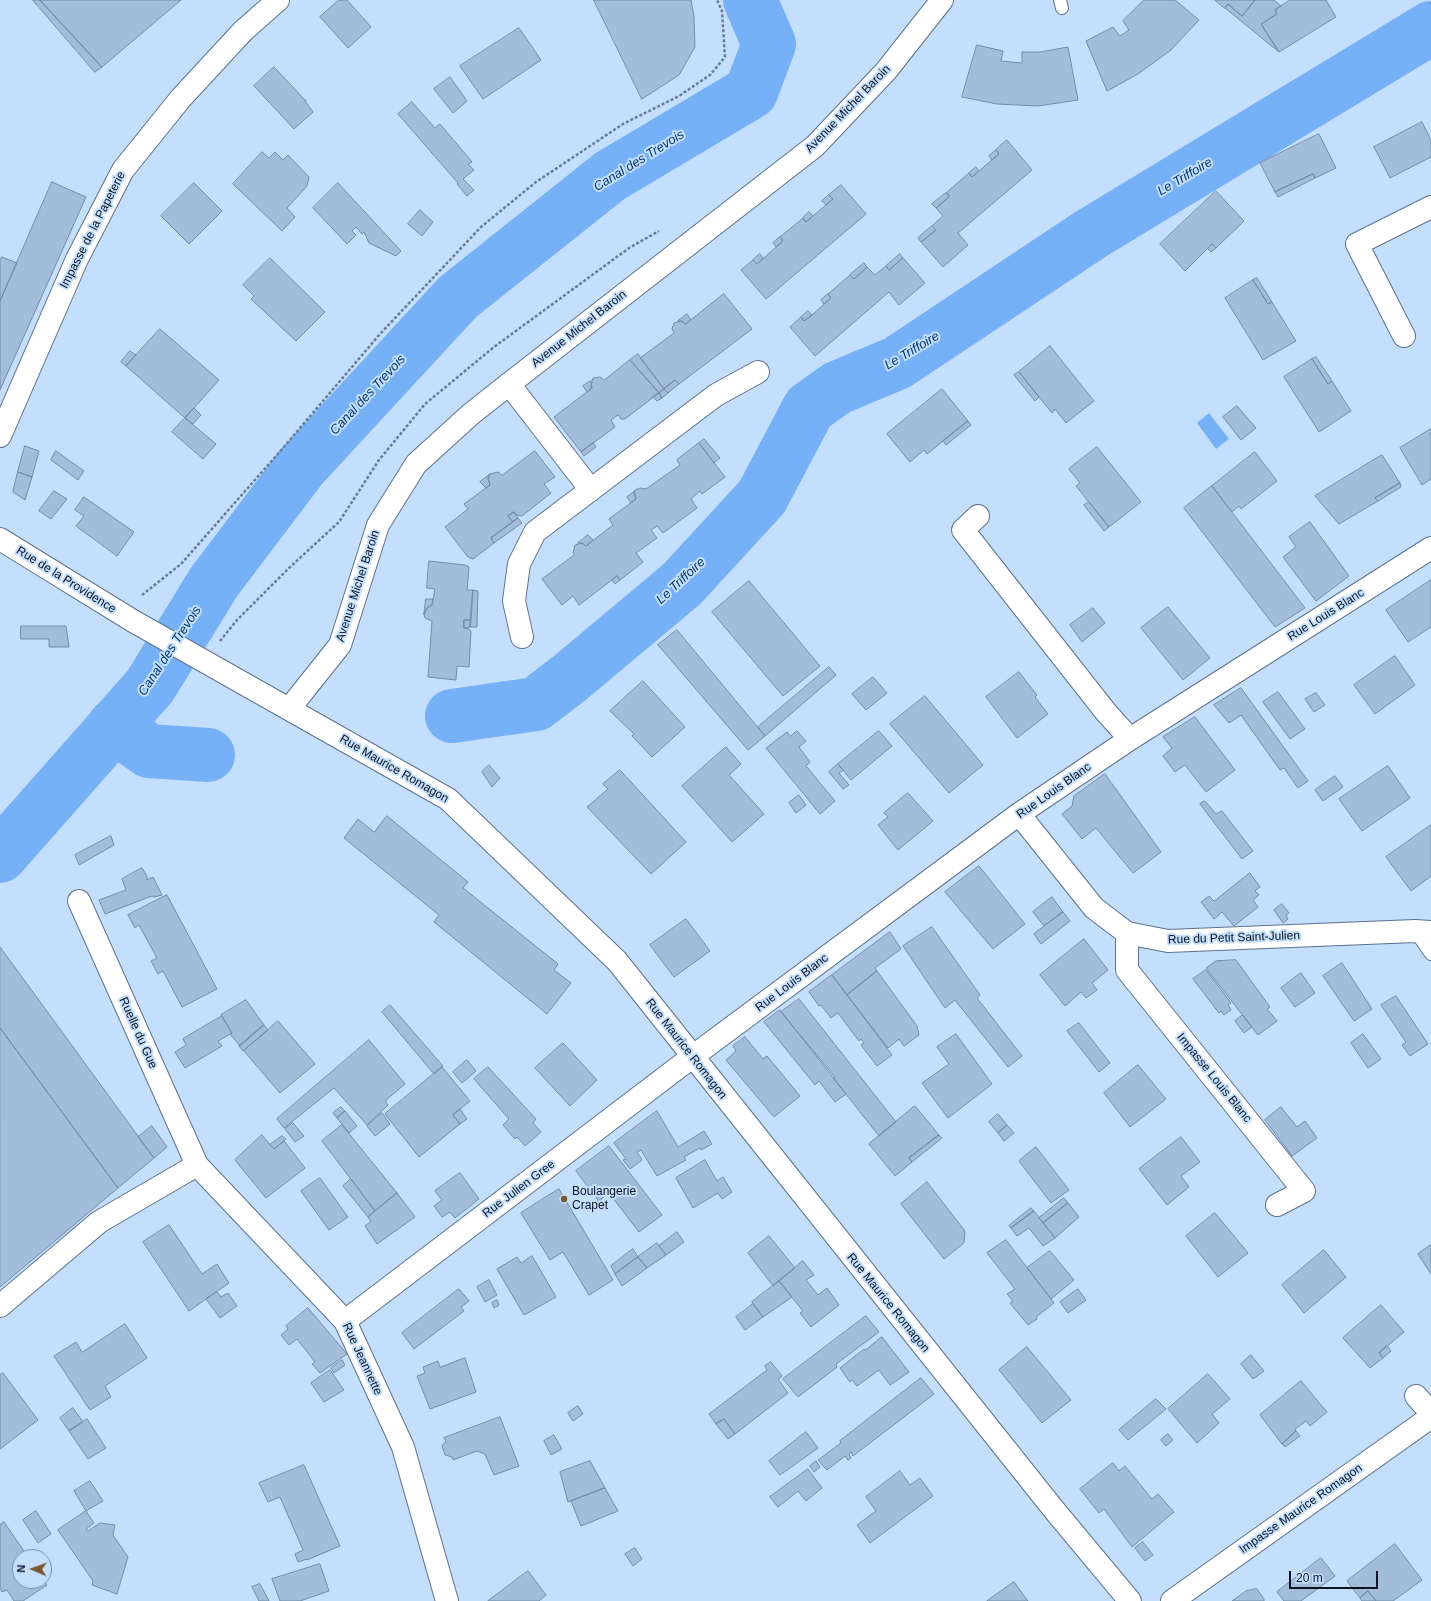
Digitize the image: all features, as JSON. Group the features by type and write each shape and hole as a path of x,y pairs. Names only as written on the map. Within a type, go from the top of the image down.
{"street":[{"name":"Impasse de la Papeterie","path":"0,436 77,258 123,170 181,98 243,31 278,0"},
{"name":"Avenue Michel Baroin","path":"289,709 340,645 378,525 416,464 471,414 814,146 886,70 942,0"},
{"path":"1404,336 1357,244 1431,207"},
{"path":"522,637 514,601 519,564 535,532 716,396 758,372"},
{"path":"509,384 591,490"},
{"path":"978,516 963,530 1105,711 1130,739"},
{"name":"Rue de la Providence","path":"0,539 126,617"},
{"name":"Rue Louis Blanc","path":"692,1057 1019,814 1130,739 1431,548"},
{"name":"Rue Maurice Romagon","path":"126,617 448,799 617,961 1055,1511 1130,1601"},
{"name":"Rue du Petit Saint-Julien","path":"1019,814 1094,908 1127,933 1168,941 1423,931"},
{"name":"Ruelle du Gue","path":"79,900 197,1165"},
{"name":"Impasse Louis Blanc","path":"1127,933 1127,970 1304,1191 1277,1205"},
{"name":"Rue Julien Gree","path":"345,1321 692,1057"},
{"path":"0,1306 98,1222 197,1165"},
{"name":"Rue Jeannette","path":"197,1165 345,1321 403,1447 448,1601"},
{"path":"1416,1396 1431,1413"},
{"name":"Impasse Maurice Romagon","path":"1172,1601 1431,1417"}],"lane":[{"path":"1423,931 1431,954"}],"path":[{"path":"126,617 181,564 283,448 380,334 481,227 536,182 623,124 679,96 710,75 725,57 722,11 717,0"}],"water":[{"path":"1209,413 1229,439 1216,449 1197,423"}],"building":[{"path":"33,0 40,0 102,67 95,72"},
{"path":"40,0 181,0 102,67"},
{"path":"339,0 347,0 371,27 348,48 320,17"},
{"path":"594,0 691,0 694,16 695,47 679,75 642,99"},
{"path":"1144,0 1175,0 1199,20 1171,50 1138,74 1107,91 1086,41 1113,27 1120,36 1129,30 1123,21"},
{"path":"1215,0 1255,0 1242,16 1228,4 1225,8"},
{"path":"1255,0 1274,0 1281,6 1275,10 1277,14 1261,24 1279,52 1225,8 1228,4 1242,16"},
{"path":"1290,0 1326,0 1336,17 1279,52 1261,24 1277,14 1275,10"},
{"path":"519,28 541,60 483,99 460,66"},
{"path":"977,45 1003,51 1001,61 1022,63 1022,52 1040,52 1068,47 1078,100 1038,106 997,104 962,97"},
{"path":"274,67 306,101 313,112 294,129 254,86"},
{"path":"450,77 467,101 453,113 434,89"},
{"path":"412,102 435,128 440,124 472,162 468,164 474,170 463,179 474,190 467,196 457,184 458,183 398,114"},
{"path":"1422,122 1431,140 1431,157 1390,178 1374,147"},
{"path":"1319,134 1336,168 1315,178 1313,174 1275,192 1260,163"},
{"path":"1007,140 1032,170 958,233 968,245 943,267 921,242 936,230 932,226 943,216 936,208 950,196 946,193 969,173 972,177 999,154 996,150"},
{"path":"996,150 999,154 992,160 989,156"},
{"path":"262,152 269,158 275,152 283,160 288,155 309,177 307,186 287,208 295,217 282,231 233,184"},
{"path":"976,167 979,171 972,177 969,173"},
{"path":"1313,174 1315,178 1278,197 1275,192"},
{"path":"52,182 86,197 0,390 0,301"},
{"path":"194,183 222,211 189,244 161,216"},
{"path":"338,183 401,251 396,256 369,243 364,232 362,234 356,227 352,231 356,235 347,244 313,208"},
{"path":"841,185 866,214 766,299 741,270 753,260 757,264 783,241 780,237 803,218 806,222 833,199 829,195"},
{"path":"1216,191 1244,221 1216,248 1212,244 1185,271 1160,244"},
{"path":"946,193 950,196 936,208 932,204"},
{"path":"829,195 833,199 826,205 822,201"},
{"path":"420,210 433,222 422,236 408,224"},
{"path":"809,212 813,216 806,222 803,218"},
{"path":"932,226 936,230 921,242 918,238"},
{"path":"780,237 783,241 776,247 773,243"},
{"path":"1212,244 1216,248 1211,252 1208,249"},
{"path":"760,254 763,258 757,264 753,260"},
{"path":"900,254 903,258 889,270 886,266"},
{"path":"2,257 17,263 0,301 0,261"},
{"path":"270,258 325,312 296,341 251,299 254,296 243,285"},
{"path":"903,258 925,283 899,305 889,292 815,356 790,327 801,317 804,321 812,315 831,298 828,294 850,275 854,279 867,267 875,275 886,266 889,270"},
{"path":"864,263 867,267 854,279 850,275"},
{"path":"1257,278 1272,302 1268,304 1253,280"},
{"path":"1253,280 1268,304 1272,302 1296,341 1263,360 1225,298"},
{"path":"724,294 752,329 679,384 675,380 664,389 640,358 674,333 672,329 674,323 681,321 685,324"},
{"path":"828,294 831,298 824,304 821,300"},
{"path":"808,311 812,315 804,321 801,317"},
{"path":"687,314 691,320 685,324 682,321 678,321"},
{"path":"160,329 219,380 185,418 126,366"},
{"path":"1050,346 1094,401 1066,423 1055,409 1052,413 1019,372"},
{"path":"130,351 136,355 126,366 121,362"},
{"path":"638,354 664,389 659,393 630,360"},
{"path":"1316,357 1332,381 1328,384 1312,359"},
{"path":"1312,359 1328,384 1332,381 1351,411 1319,432 1284,377"},
{"path":"630,360 659,393 625,419 621,419 618,415 611,420 615,427 581,452 554,417 592,388 593,378 600,377 604,380"},
{"path":"1019,372 1039,397 1035,401 1014,375"},
{"path":"675,380 679,384 668,393 664,389"},
{"path":"591,381 592,388 587,392 583,386"},
{"path":"664,389 668,393 662,398 659,393"},
{"path":"942,389 968,421 927,454 924,450 910,462 887,434"},
{"path":"659,393 662,398 657,401 653,397"},
{"path":"1237,406 1256,428 1241,440 1223,417"},
{"path":"194,408 201,415 193,424 185,418"},
{"path":"185,418 216,444 203,459 172,432"},
{"path":"968,421 971,425 946,445 943,441"},
{"path":"1431,429 1431,479 1422,485 1400,448"},
{"path":"704,439 720,458 714,463 699,443"},
{"path":"593,443 596,447 584,456 581,452"},
{"path":"699,443 725,477 702,494 700,491 691,499 697,508 663,533 657,526 651,530 657,538 636,553 643,562 620,580 617,576 579,605 573,596 562,605 542,579 574,555 575,545 582,543 586,546 613,525 609,519 636,499 634,492 635,490 640,488 646,489 680,465 677,460"},
{"path":"25,446 39,451 32,477 18,472"},
{"path":"1097,447 1141,502 1109,527 1076,486 1080,483 1069,469"},
{"path":"56,451 84,471 78,480 51,460"},
{"path":"535,451 555,477 544,484 551,493 522,516 516,515 514,512 508,516 513,522 491,538 494,543 473,559 468,557 445,527 468,509 464,504 490,485 488,478 490,474 498,472 502,475"},
{"path":"1255,452 1277,481 1241,509 1239,506 1232,512 1212,486"},
{"path":"1382,455 1400,483 1375,498 1378,501 1339,524 1315,496"},
{"path":"18,472 32,477 25,500 13,492"},
{"path":"490,474 488,478 490,485 486,488 480,482"},
{"path":"1400,483 1401,487 1378,501 1375,498"},
{"path":"1212,486 1305,608 1275,627 1184,508"},
{"path":"54,491 67,499 51,519 39,511"},
{"path":"634,492 636,499 631,503 627,497"},
{"path":"84,497 134,532 117,556 76,526 84,516 75,510"},
{"path":"1089,502 1109,527 1104,531 1084,505"},
{"path":"514,512 518,518 513,522 508,516"},
{"path":"518,518 522,523 494,543 491,538"},
{"path":"1310,522 1349,576 1316,601 1283,557 1296,547 1289,537"},
{"path":"588,535 593,540 586,546 582,543 578,543"},
{"path":"429,561 465,565 469,567 467,590 473,590 471,620 464,620 464,628 471,631 469,667 457,666 456,680 428,677 432,621 425,618 424,614 427,608 432,605 435,589 427,588"},
{"path":"617,576 620,580 615,584 612,580"},
{"path":"1431,580 1431,627 1408,642 1386,610"},
{"path":"749,581 820,666 783,696 712,612"},
{"path":"473,590 478,591 477,627 470,627"},
{"path":"426,599 433,599 432,605 427,608 424,614"},
{"path":"1168,607 1210,658 1183,680 1141,628"},
{"path":"1093,608 1105,623 1082,642 1070,625"},
{"path":"464,620 471,620 470,627 464,628"},
{"path":"21,626 66,626 69,647 49,647 49,639 21,639"},
{"path":"677,630 765,736 748,750 658,645"},
{"path":"1395,656 1415,685 1375,714 1354,685"},
{"path":"829,667 836,675 765,736 758,727"},
{"path":"1019,672 1037,695 1035,697 1048,714 1017,738 986,697"},
{"path":"873,677 887,693 866,710 852,694"},
{"path":"643,681 685,727 652,757 632,736 634,734 610,711"},
{"path":"1241,688 1308,781 1298,788 1284,768 1280,770 1241,715 1229,723 1214,705"},
{"path":"1278,692 1305,729 1290,739 1263,702"},
{"path":"1316,693 1325,705 1314,712 1305,699"},
{"path":"925,696 983,765 949,793 890,724"},
{"path":"1195,717 1235,770 1206,792 1185,765 1175,772 1163,756 1172,748 1163,737"},
{"path":"797,731 806,741 799,747 810,762 806,766 835,801 820,814 766,748 787,732 790,736"},
{"path":"879,731 892,746 851,780 838,764"},
{"path":"726,747 741,764 729,775 764,814 732,842 682,786"},
{"path":"838,764 843,770 839,773 849,785 843,789 829,772"},
{"path":"489,765 500,778 492,787 482,772"},
{"path":"1388,766 1410,798 1362,831 1339,799"},
{"path":"620,770 686,842 651,874 587,807 608,789 603,784"},
{"path":"1105,774 1161,852 1133,873 1096,828 1082,839 1062,814 1072,806 1074,796"},
{"path":"1335,776 1343,787 1323,801 1315,790"},
{"path":"908,793 933,821 898,850 878,825 888,817 884,813"},
{"path":"799,795 806,805 796,813 789,803"},
{"path":"1205,801 1216,814 1222,811 1253,851 1242,859 1200,804"},
{"path":"387,816 468,882 463,888 558,964 554,970 571,983 547,1014 434,922 439,915 344,838 358,819 374,832"},
{"path":"1431,825 1431,876 1411,891 1386,857"},
{"path":"111,836 114,845 79,865 75,855"},
{"path":"979,866 1025,924 993,949 945,892"},
{"path":"142,868 147,876 147,880 153,877 162,895 152,896 105,914 99,900 126,890 122,879"},
{"path":"1250,873 1260,887 1255,891 1259,895 1253,900 1258,907 1234,926 1222,912 1214,919 1201,902 1209,896 1214,901"},
{"path":"167,895 217,989 182,1007 163,971 158,974 151,961 157,958 139,925 135,928 128,915"},
{"path":"1052,897 1063,912 1044,926 1033,912"},
{"path":"1282,904 1289,913 1286,915 1288,919 1283,923 1274,910"},
{"path":"1063,912 1070,921 1041,944 1034,934"},
{"path":"686,919 710,951 674,977 650,945"},
{"path":"932,927 980,995 977,998 1022,1056 1008,1067 955,1000 945,1008 903,946"},
{"path":"890,932 901,949 875,968 877,971 847,995 832,975"},
{"path":"1084,939 1108,970 1092,983 1097,990 1086,998 1081,992 1065,1006 1040,975"},
{"path":"0,947 154,1158 118,1188 0,1028"},
{"path":"1236,960 1270,1007 1267,1009 1277,1021 1258,1035 1206,968 1216,961"},
{"path":"1342,963 1372,1009 1354,1021 1323,976"},
{"path":"1206,970 1231,1003 1228,1005 1231,1010 1224,1015 1221,1011 1219,1013 1193,979"},
{"path":"877,971 917,1026 919,1035 904,1046 899,1039 888,1048 847,995"},
{"path":"1301,973 1315,993 1295,1007 1281,988"},
{"path":"832,975 892,1055 877,1066 861,1045 864,1043 861,1039 859,1041 838,1013 831,1018 821,1005 819,1006 809,992"},
{"path":"1396,996 1428,1044 1410,1056 1402,1045 1406,1042 1381,1005"},
{"path":"799,999 896,1122 879,1136 834,1079 835,1077 781,1012"},
{"path":"246,1000 264,1025 240,1046 230,1034 232,1033 221,1015"},
{"path":"390,1005 443,1066 434,1074 382,1012"},
{"path":"780,1010 846,1094 835,1102 819,1081 815,1085 764,1022"},
{"path":"1243,1015 1252,1027 1244,1033 1235,1021"},
{"path":"222,1016 232,1033 218,1041 222,1046 185,1068 175,1052 186,1045 183,1039"},
{"path":"278,1021 315,1064 280,1093 244,1051"},
{"path":"1079,1023 1110,1063 1099,1072 1067,1031"},
{"path":"264,1025 268,1030 243,1051 239,1046"},
{"path":"0,1028 118,1188 0,1287"},
{"path":"956,1034 992,1084 948,1118 922,1083 949,1064 937,1047"},
{"path":"1363,1034 1381,1059 1368,1068 1351,1043"},
{"path":"745,1037 763,1059 767,1056 800,1096 774,1117 726,1060 736,1051 733,1046"},
{"path":"369,1040 405,1084 385,1101 388,1105 367,1125 334,1088 284,1128 277,1119"},
{"path":"563,1043 597,1080 570,1106 535,1068"},
{"path":"467,1060 476,1071 462,1083 453,1072"},
{"path":"1138,1065 1166,1099 1130,1127 1104,1093"},
{"path":"442,1067 470,1101 453,1115 460,1124 419,1157 385,1114"},
{"path":"488,1067 536,1119 533,1123 541,1132 525,1146 517,1137 515,1139 503,1125 509,1119 474,1079"},
{"path":"915,1106 939,1135 909,1158 912,1162 895,1176 869,1144"},
{"path":"341,1107 345,1111 337,1118 333,1113"},
{"path":"1281,1107 1297,1127 1305,1121 1317,1138 1292,1156 1265,1120"},
{"path":"460,1109 467,1119 460,1124 453,1115"},
{"path":"345,1111 357,1126 349,1133 337,1118"},
{"path":"657,1111 678,1147 704,1131 712,1144 701,1150 700,1148 684,1157 686,1160 657,1176 641,1150 637,1152 642,1160 630,1169 623,1160 626,1159 614,1143"},
{"path":"382,1113 390,1124 375,1136 367,1126"},
{"path":"998,1114 1007,1125 998,1133 989,1122"},
{"path":"293,1123 304,1136 295,1142 285,1129"},
{"path":"342,1125 397,1193 375,1211 322,1141"},
{"path":"1007,1125 1014,1133 1004,1141 998,1133"},
{"path":"152,1126 167,1147 154,1158 138,1137"},
{"path":"262,1135 274,1149 284,1141 305,1168 266,1198 235,1160"},
{"path":"939,1135 942,1138 912,1162 909,1158"},
{"path":"282,1136 286,1139 274,1149 270,1145"},
{"path":"1181,1137 1200,1162 1181,1176 1189,1187 1167,1205 1139,1169"},
{"path":"609,1146 662,1215 639,1232 609,1193 601,1199 603,1203 600,1206 596,1202 598,1200 576,1171"},
{"path":"1036,1147 1069,1190 1051,1203 1019,1161"},
{"path":"705,1160 717,1181 723,1177 732,1192 722,1199 718,1193 693,1208 676,1178"},
{"path":"460,1173 479,1199 455,1218 450,1212 442,1217 434,1206 442,1200 435,1191"},
{"path":"320,1178 348,1217 329,1230 301,1191"},
{"path":"351,1179 375,1211 368,1217 343,1186"},
{"path":"927,1182 965,1231 964,1243 944,1259 901,1204"},
{"path":"559,1189 613,1280 589,1295 563,1252 550,1260 521,1213"},
{"path":"397,1193 415,1217 377,1244 365,1226 371,1221 368,1217"},
{"path":"1064,1198 1068,1203 1043,1223 1039,1218"},
{"path":"1068,1203 1079,1217 1055,1238 1043,1223"},
{"path":"1031,1208 1034,1211 1011,1228 1009,1226"},
{"path":"1034,1211 1055,1238 1043,1246 1029,1228 1017,1236 1011,1228"},
{"path":"1215,1213 1248,1253 1218,1277 1186,1236"},
{"path":"169,1225 202,1274 217,1264 229,1283 189,1311 143,1242"},
{"path":"677,1232 684,1242 666,1255 659,1246"},
{"path":"769,1236 795,1268 773,1286 748,1253"},
{"path":"1006,1240 1054,1303 1036,1317 1037,1319 1028,1325 1010,1303 1013,1301 1007,1294 1015,1289 987,1253"},
{"path":"657,1243 666,1255 647,1268 638,1257"},
{"path":"1431,1245 1431,1274 1418,1254"},
{"path":"633,1249 638,1257 615,1274 611,1266"},
{"path":"1324,1250 1346,1277 1304,1313 1282,1285"},
{"path":"1050,1251 1074,1280 1051,1299 1027,1268"},
{"path":"532,1256 556,1297 524,1315 497,1269 517,1257 521,1263"},
{"path":"638,1257 647,1268 622,1286 615,1274"},
{"path":"803,1261 814,1275 806,1280 818,1295 827,1288 839,1305 811,1327 800,1313 803,1311 779,1281"},
{"path":"489,1280 497,1295 485,1302 477,1287"},
{"path":"779,1281 792,1297 763,1317 752,1302"},
{"path":"459,1289 469,1301 461,1307 464,1311 414,1349 402,1333"},
{"path":"1078,1289 1086,1300 1068,1313 1060,1302"},
{"path":"217,1292 221,1297 228,1293 237,1306 220,1318 206,1299"},
{"path":"497,1300 499,1305 494,1308 492,1303"},
{"path":"753,1304 763,1317 745,1330 736,1317"},
{"path":"1381,1305 1404,1332 1379,1353 1383,1358 1370,1368 1343,1338"},
{"path":"308,1308 347,1354 320,1373 312,1364 315,1362 297,1339 289,1345 281,1335 288,1329 286,1326"},
{"path":"866,1316 879,1332 836,1364 837,1367 798,1397 783,1379"},
{"path":"125,1324 147,1358 105,1386 111,1397 90,1410 54,1356 76,1342 82,1352"},
{"path":"882,1337 909,1372 890,1385 879,1370 857,1386 852,1380 850,1382 840,1368"},
{"path":"1387,1346 1391,1351 1383,1358 1379,1353"},
{"path":"1027,1347 1071,1400 1042,1423 999,1370"},
{"path":"1251,1355 1264,1371 1253,1379 1241,1364"},
{"path":"465,1358 476,1392 430,1409 417,1376 425,1373 423,1367 438,1361 440,1367"},
{"path":"342,1360 345,1365 334,1373 331,1368"},
{"path":"771,1362 782,1376 778,1379 788,1393 735,1434 724,1419 716,1424 709,1414 767,1370 765,1366"},
{"path":"330,1370 344,1390 324,1402 311,1383"},
{"path":"3,1373 38,1420 0,1449 0,1375"},
{"path":"1208,1374 1230,1399 1212,1414 1219,1423 1197,1443 1168,1409"},
{"path":"921,1378 934,1394 853,1456 851,1452 849,1454 851,1458 848,1460 845,1456 827,1470 818,1460 841,1443 840,1441"},
{"path":"1301,1381 1327,1412 1310,1426 1306,1421 1295,1429 1296,1431 1282,1444 1260,1415"},
{"path":"1156,1399 1166,1409 1128,1440 1119,1430"},
{"path":"578,1406 583,1414 573,1421 568,1413"},
{"path":"73,1408 83,1422 69,1431 60,1418"},
{"path":"500,1417 519,1466 494,1475 485,1454 477,1451 453,1460 452,1457 445,1455 442,1446 446,1441 444,1438"},
{"path":"87,1419 106,1448 88,1459 69,1431"},
{"path":"724,1419 735,1434 728,1439 716,1424"},
{"path":"1296,1431 1300,1436 1285,1447 1282,1444"},
{"path":"806,1432 818,1448 780,1475 769,1461"},
{"path":"1168,1434 1173,1440 1166,1446 1161,1440"},
{"path":"554,1435 562,1449 551,1455 544,1441"},
{"path":"590,1461 605,1488 568,1502 560,1472"},
{"path":"816,1461 820,1467 814,1472 810,1466"},
{"path":"1113,1463 1119,1471 1125,1466 1152,1499 1158,1494 1174,1512 1132,1547 1104,1509 1099,1513 1080,1489"},
{"path":"304,1465 340,1546 307,1560 298,1562 295,1554 303,1550 280,1497 268,1502 259,1483"},
{"path":"808,1469 822,1488 806,1501 798,1491 778,1507 770,1497"},
{"path":"900,1471 910,1485 920,1478 933,1496 870,1543 857,1525 876,1511 866,1497"},
{"path":"90,1481 103,1501 86,1511 74,1491"},
{"path":"605,1488 618,1511 581,1526 571,1501"},
{"path":"36,1511 51,1534 38,1543 23,1520"},
{"path":"86,1511 94,1523 86,1529 88,1531 100,1523 115,1525 113,1535 128,1557 117,1594 92,1585 93,1581 58,1530"},
{"path":"4,1522 23,1549 12,1549 12,1589 41,1589 23,1601 14,1601 7,1590 2,1592 0,1588 0,1525"},
{"path":"1143,1542 1153,1555 1145,1561 1135,1548"},
{"path":"1395,1544 1422,1580 1393,1601 1376,1601 1368,1591 1360,1598 1347,1581"},
{"path":"635,1548 642,1559 633,1566 625,1554"},
{"path":"1321,1558 1335,1576 1301,1601 1284,1601 1277,1592"},
{"path":"320,1564 329,1591 300,1601 280,1601 272,1579"},
{"path":"528,1571 546,1595 539,1601 488,1601"},
{"path":"1014,1582 1028,1601 987,1601"},
{"path":"260,1584 269,1601 259,1601 252,1587"},
{"path":"1257,1589 1264,1601 1232,1601 1246,1591"},
{"path":"1368,1591 1376,1601 1362,1601 1360,1598"}],"waterway":[{"name":"Canal des Trevois","path":"0,856 150,686 214,582 301,467 458,297 610,176 751,92 769,44 750,0"},
{"name":"Le Triffoire","path":"452,716 536,704 571,677 682,584 762,497 809,408 837,388 897,363 1091,234 1431,28"},
{"name":"Le Triffoire","path":"114,726 149,751 208,755"}],"place":[{"name":"Boulangerie Crapet","path":"564,1199"}]}
